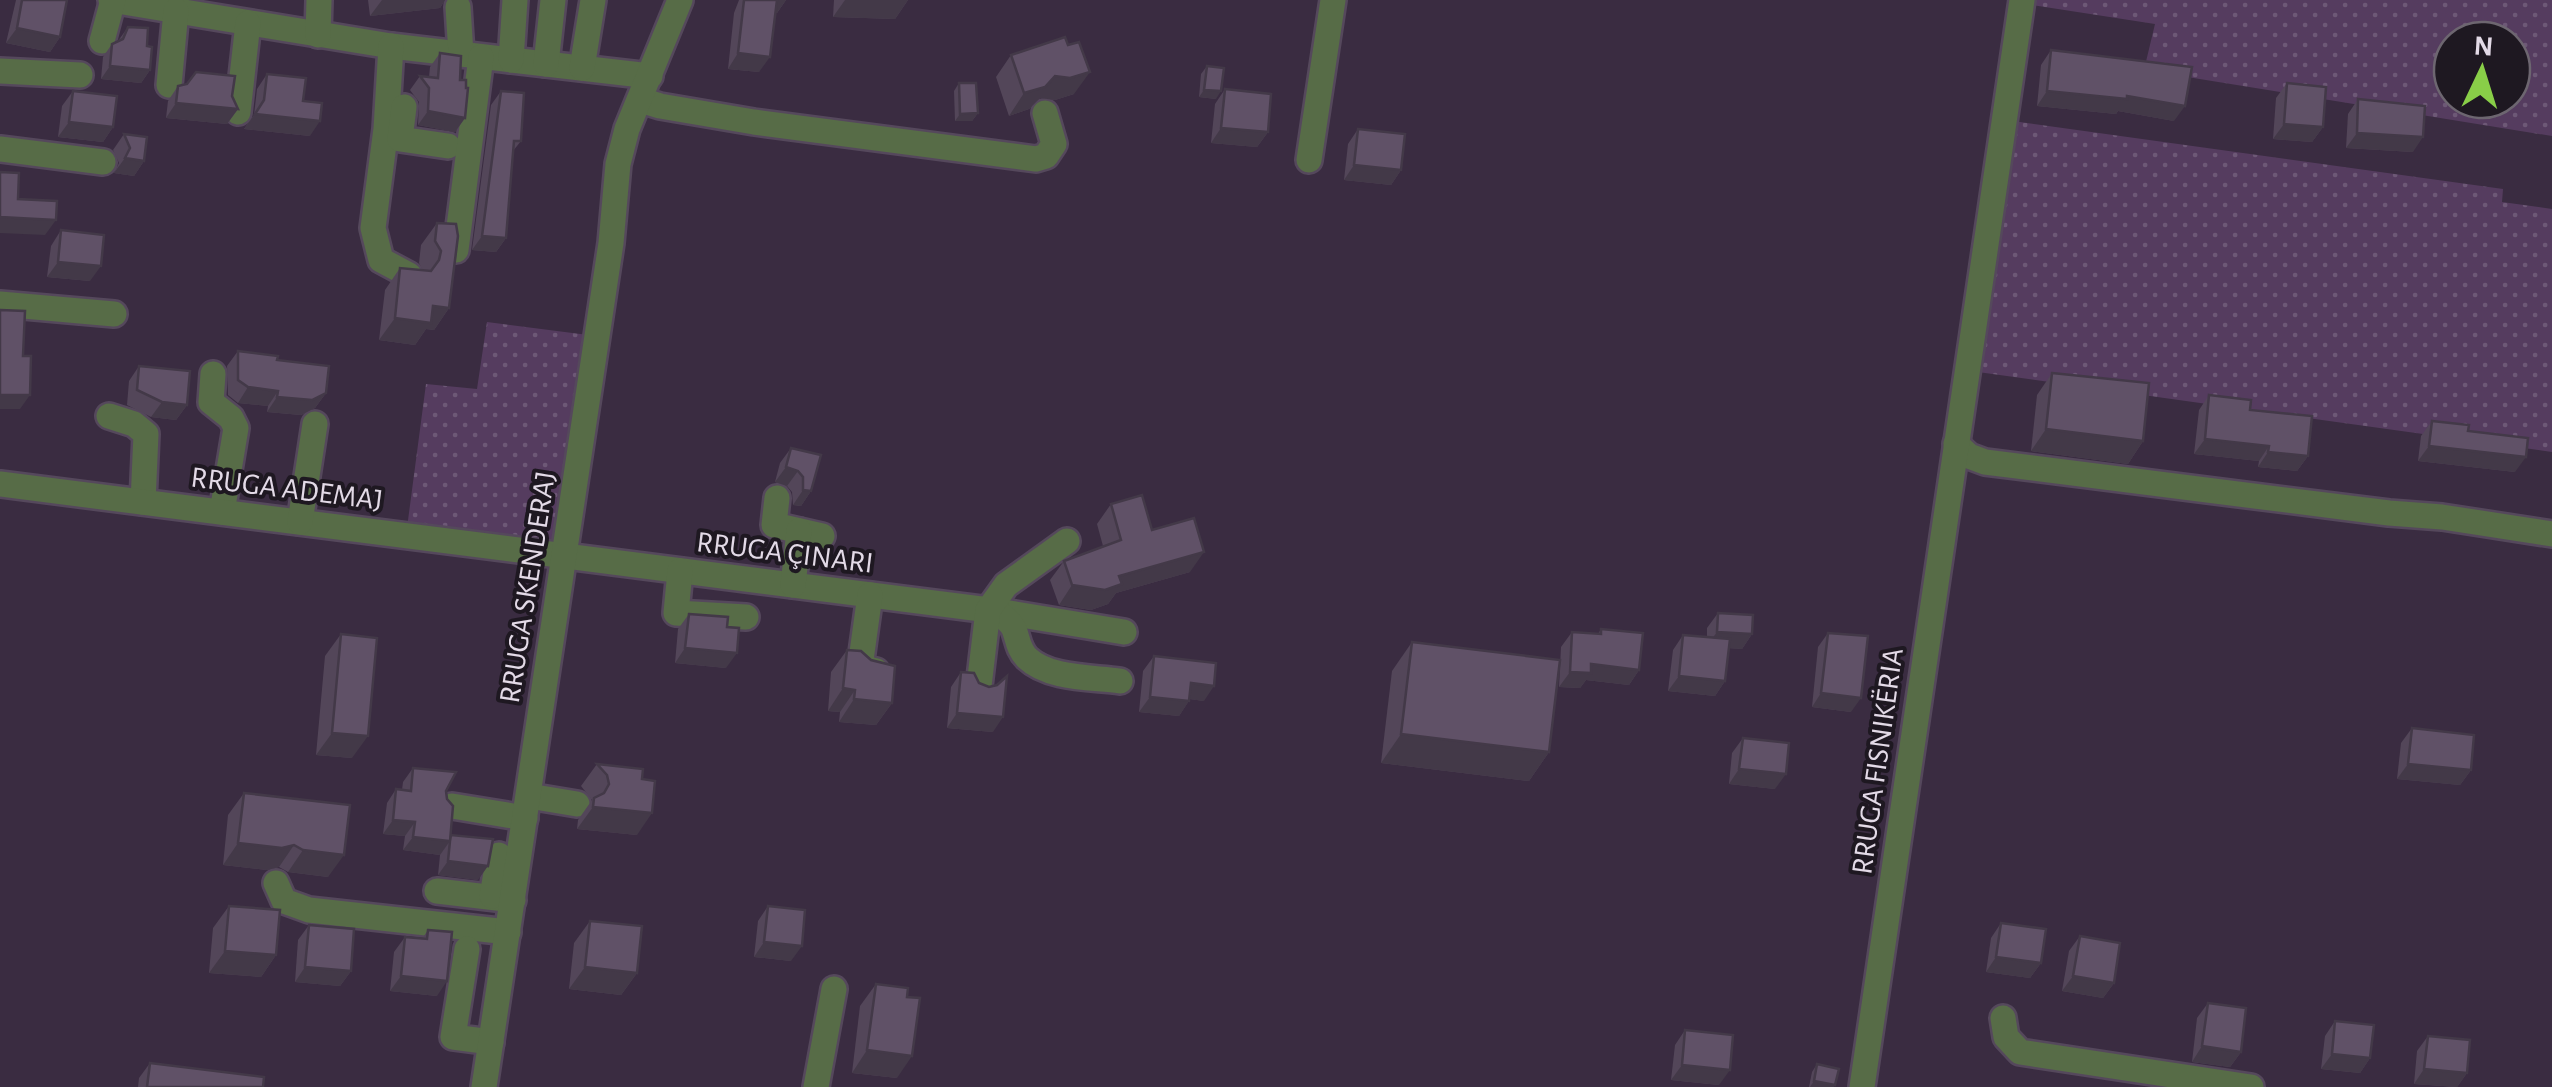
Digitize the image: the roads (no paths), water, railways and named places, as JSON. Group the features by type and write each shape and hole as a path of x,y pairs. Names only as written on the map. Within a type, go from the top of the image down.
{"street":[{"path":"102,41 117,0 398,47 582,68 736,119 1036,159 1046,156 1054,144 1045,112"},
{"path":"318,34 320,0"},
{"path":"511,60 515,0"},
{"path":"546,64 553,0"},
{"path":"582,68 593,0"},
{"name":"RRUGA SKENDERAJ","path":"484,1087 508,932 502,898 527,807 611,243 618,164 627,129 680,0"},
{"path":"1309,160 1333,0"},
{"name":"RRUGA FISNIKËRIA","path":"1862,1087 2022,0"},
{"path":"456,250 471,56 458,7"},
{"path":"170,85 176,11"},
{"path":"238,112 248,22"},
{"path":"398,47 406,89 400,139 448,146"},
{"path":"398,47 372,228 381,260 408,275"},
{"path":"0,71 80,75"},
{"path":"0,149 104,162"},
{"path":"0,304 114,314"},
{"path":"212,374 211,402 231,418 236,428 222,512"},
{"path":"109,416 134,424 146,434 142,502"},
{"path":"300,522 314,424"},
{"path":"1956,444 1969,456 1985,462 2442,517 2552,534"},
{"name":"RRUGA ADEMAJ","path":"0,484 565,557"},
{"path":"777,498 774,525 810,533 792,586"},
{"path":"979,686 993,611 1006,585 1067,541"},
{"name":"RRUGA ÇINARI","path":"565,557 993,611 1124,632"},
{"path":"680,571 676,613 746,617"},
{"path":"870,595 860,666 891,674"},
{"path":"993,611 1013,626 1016,642 1026,657 1039,665 1120,682"},
{"path":"452,806 577,804"},
{"path":"437,891 502,898 499,855"},
{"path":"276,883 284,901 309,910 508,932"},
{"path":"468,948 454,1037 491,1042"},
{"path":"816,1087 834,988"},
{"path":"2003,1018 2006,1037 2020,1052 2251,1087"}]}
